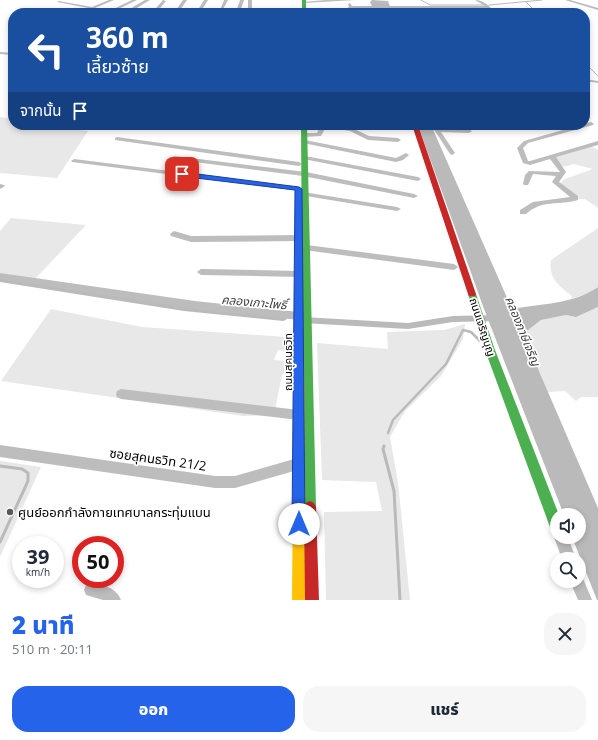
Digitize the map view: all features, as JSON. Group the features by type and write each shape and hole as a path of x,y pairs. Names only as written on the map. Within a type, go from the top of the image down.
{"main road":[{"name":"ถนนสุคนธวิท","path":"299,130 303,169"},
{"name":"ถนนสุคนธวิท","path":"299,600 304,462 307,248 303,191 304,130"},
{"name":"ถนนเจริญบุญ","path":"417,130 456,243 490,350 550,509"},
{"name":"ถนนสุคนธวิท","path":"303,191 299,238 299,415 304,462 312,600"}],"street":[{"path":"66,0 59,2 92,8 112,0"},
{"path":"118,8 135,0"},
{"path":"134,8 148,0"},
{"path":"180,8 186,0"},
{"path":"302,7 344,0 351,1 351,7 391,7 417,4 488,7"},
{"path":"477,0 488,7"},
{"path":"158,8 164,1"},
{"path":"417,4 419,8"},
{"path":"302,7 316,8"},
{"path":"305,138 320,135 321,130"},
{"path":"352,130 368,138 398,140"},
{"path":"438,130 452,153"},
{"path":"461,130 469,131"},
{"path":"563,130 526,142 520,147 527,162 552,157 598,143"},
{"path":"305,138 396,160 401,159 406,155"},
{"path":"117,139 303,169 414,196"},
{"path":"524,212 528,206 536,203 574,198 556,184 555,181 561,174 562,170 552,157"},
{"path":"174,158 418,179"},
{"path":"74,161 303,191 397,209"},
{"path":"526,184 528,175 531,172 561,174"},
{"path":"174,234 191,239 299,238"},
{"path":"307,248 454,267"},
{"path":"200,272 299,274"},
{"path":"0,276 195,305 299,316"},
{"path":"122,394 299,415"},
{"name":"ซอยสุคนธวิท 21/2","path":"0,451 222,482 235,482 304,462"},
{"path":"581,588 585,600"},
{"path":"91,590 106,593 114,600"}],"shaded area":[{"path":"0,117 8,118 8,130 88,131 57,178 0,173"},
{"path":"589,145 598,150 598,208 585,199 578,199 559,184 565,179 593,169 574,164 563,167 550,156"},
{"path":"11,218 86,225 35,279 0,273 0,231"},
{"path":"598,228 598,287 589,293 571,299 572,296 559,285 553,277 551,272 551,260"},
{"path":"598,307 598,397 581,397 576,401 565,391 548,392 523,334 541,320 566,315 576,317"},
{"path":"51,309 142,327 286,337 286,351 278,350 274,360 286,361 286,371 282,375 274,415 243,416 1,381"},
{"path":"465,324 463,339 441,376 405,411 390,437 398,482 410,600 326,600 324,512 382,511 376,482 322,480 317,343 388,349 387,332 444,330"},
{"name":"ศูนย์ออกกำลังกายเทศบาลกระทุ่มแบน","path":"0,461 41,467 0,557"}],"water":[{"path":"372,0 388,1 391,8 373,8 370,2"},
{"name":"คลองภาษีเจริญ","path":"420,130 433,130 512,309 568,300 589,293 598,287 598,307 576,317 566,315 541,320 523,334 598,508 598,600 586,572 586,552 578,552 575,544 586,544 586,508 561,508 484,309"}],"waterway":[{"path":"421,0 430,5 484,5"},
{"path":"489,5 542,0"},
{"path":"567,0 598,9"},
{"path":"526,2 532,8"},
{"path":"590,68 598,76"},
{"path":"590,81 598,82"},
{"name":"คลองเกาะโพธิ์","path":"0,279 184,308 283,318"},
{"name":"คลองเกาะโพธิ์","path":"303,320 408,326 453,319 498,318"},
{"path":"388,433 393,420 446,364 463,330 471,332 480,341"},
{"path":"384,446 383,449 394,491 400,600"},
{"path":"0,466 22,469 28,473 28,481 0,542"}],"traffic: fast":[{"path":"304,0 304,8"},
{"path":"304,130 310,507"},
{"path":"299,271 299,354"},
{"path":"472,294 490,350 550,509"}],"traffic: slow":[{"path":"299,354 299,600"}],"traffic: jam":[{"path":"417,130 472,294"},
{"path":"310,507 312,600"}],"place":[{"name":"ศูนย์ออกกำลังกายเทศบาลกระทุ่มแบน","path":"10,512"}],"route":[{"path":"182,174 299,189 299,524"}]}
